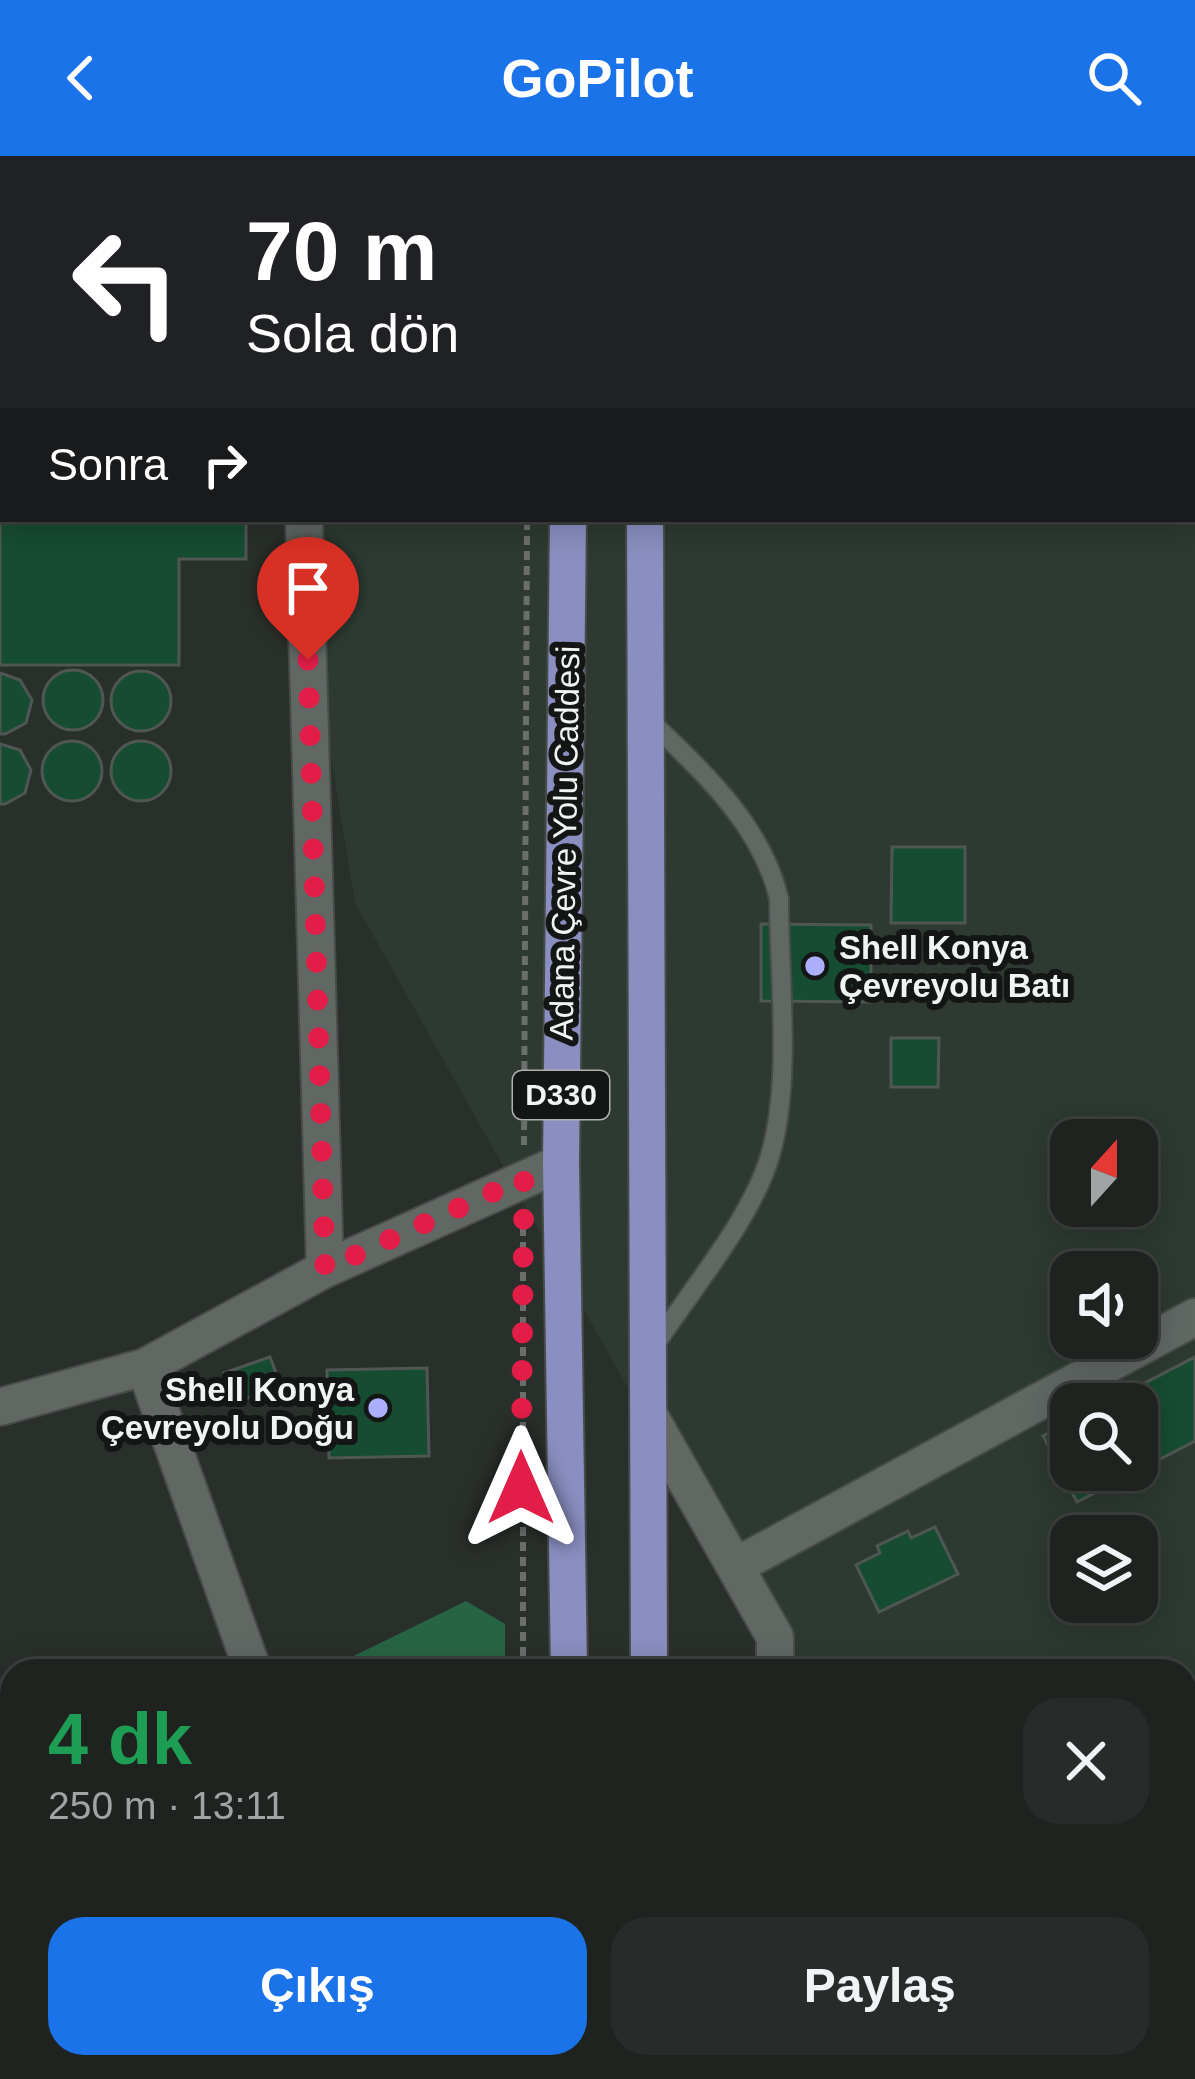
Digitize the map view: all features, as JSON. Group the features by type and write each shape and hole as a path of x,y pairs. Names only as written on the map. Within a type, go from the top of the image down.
{"highway":[{"name":"Adana Çevre Yolu Caddesi","path":"568,522 560,1163 569,1659"},
{"name":"D330","path":"645,522 649,1659"}],"street":[{"path":"304,522 325,1269"},
{"path":"0,1407 145,1367 325,1269 560,1163"},
{"path":"736,1566 1195,1317"},
{"path":"145,1367 249,1659"},
{"path":"650,1417 775,1637 775,1659"}],"lane":[{"path":"646,717 736,812 774,874 779,899 778,1116 770,1160 752,1196 650,1353"}],"path":[{"path":"523,1659 527,522"}],"shaded area":[{"path":"292,522 1195,522 1195,1659 780,1659 355,903"}],"green space":[{"path":"466,1601 505,1624 505,1659 348,1659"}],"building":[{"path":"0,522 246,522 246,559 179,559 179,665 0,665"},
{"path":"73,670 95,678 103,700 95,722 73,730 51,722 43,700 51,678"},
{"path":"141,671 162,680 171,701 162,722 141,731 120,722 111,701 120,680"},
{"path":"0,673 20,680 32,700 26,723 5,734 0,734"},
{"path":"72,741 94,749 102,771 94,793 72,801 50,793 42,771 50,749"},
{"path":"141,741 162,750 171,771 162,792 141,801 120,792 111,771 120,750"},
{"path":"0,744 20,750 31,770 25,793 5,804 0,804"},
{"path":"892,847 965,847 965,923 891,923"},
{"path":"761,924 871,925 871,1002 761,1001"},
{"path":"891,1038 939,1038 938,1087 891,1087"},
{"path":"270,1357 281,1386 234,1403 224,1373"},
{"path":"1195,1357 1195,1441 1158,1460 1158,1383 1145,1383"},
{"path":"427,1368 429,1456 329,1458 327,1370"},
{"path":"1071,1491 1098,1491 1077,1502"},
{"path":"935,1527 958,1574 879,1612 856,1565 880,1553 877,1546 908,1531 911,1538"}],"place":[{"name":"Shell Konya Çevreyolu Batı","path":"815,966"},
{"name":"Shell Konya Çevreyolu Doğu","path":"378,1408"}],"route":[{"path":"308,660 325,1269 524,1178 521,1488"}]}
